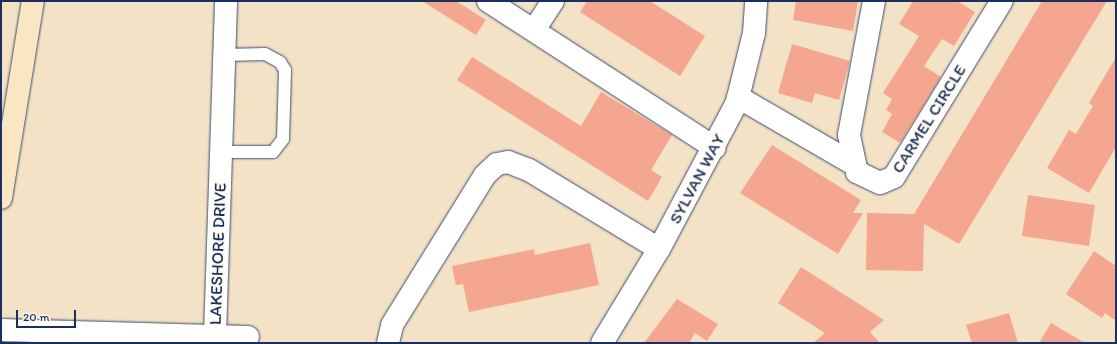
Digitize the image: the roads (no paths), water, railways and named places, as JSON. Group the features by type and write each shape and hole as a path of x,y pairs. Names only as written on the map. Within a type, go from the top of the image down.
{"street":[{"path":"1,198 33,1"},
{"name":"LAKESHORE DRIVE","path":"1,330 61,339 147,338 215,335 226,1"},
{"path":"488,1 715,148"},
{"path":"534,30 553,1"},
{"name":"SYLVAN WAY","path":"602,343 659,249 715,148 738,97 754,33 756,1"},
{"path":"852,163 849,135 874,1"},
{"name":"CARMEL CIRCLE","path":"852,163 857,172 880,183 894,176 1002,1"},
{"path":"738,97 852,163"},
{"path":"388,343 396,318 485,174 497,164 508,162 529,170 659,249"},
{"path":"215,335 248,337"}],"lane":[{"path":"222,152 273,152 283,139 285,70 280,62 266,54 225,55"}]}
